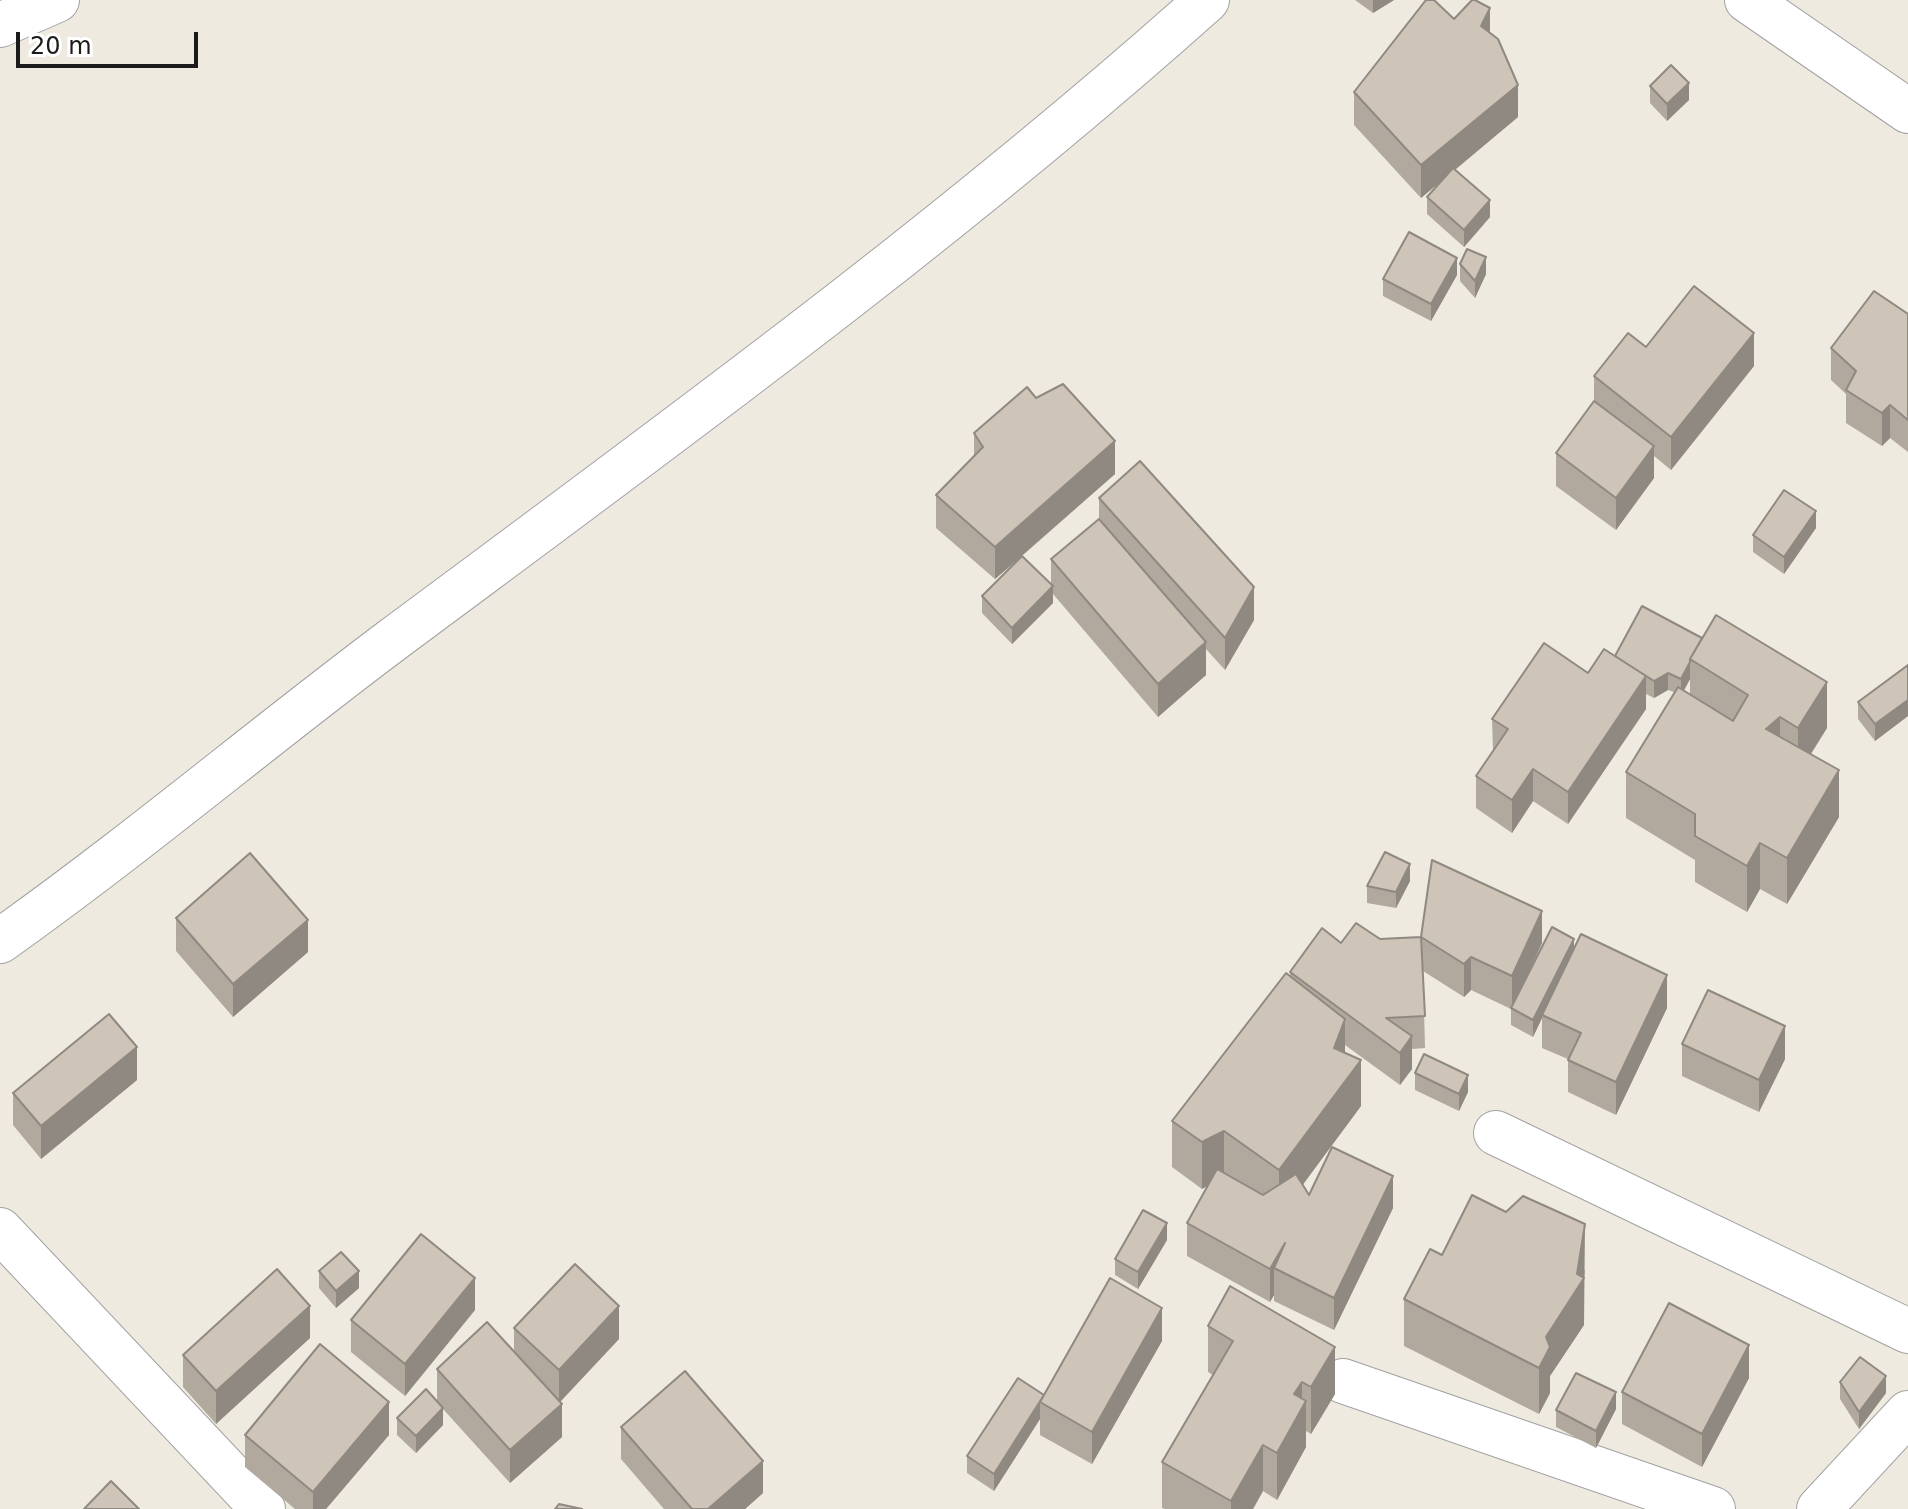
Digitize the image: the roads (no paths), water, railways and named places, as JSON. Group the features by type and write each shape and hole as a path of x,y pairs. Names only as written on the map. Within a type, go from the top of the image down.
{"street":[{"path":"0,25 57,0"},
{"path":"0,941 62,897 385,646 782,350 1120,78 1207,0"},
{"path":"1747,0 1908,111"},
{"path":"1496,1133 1908,1331"},
{"path":"0,1230 263,1509"},
{"path":"1343,1381 1713,1509"},
{"path":"1819,1509 1908,1413"}]}
